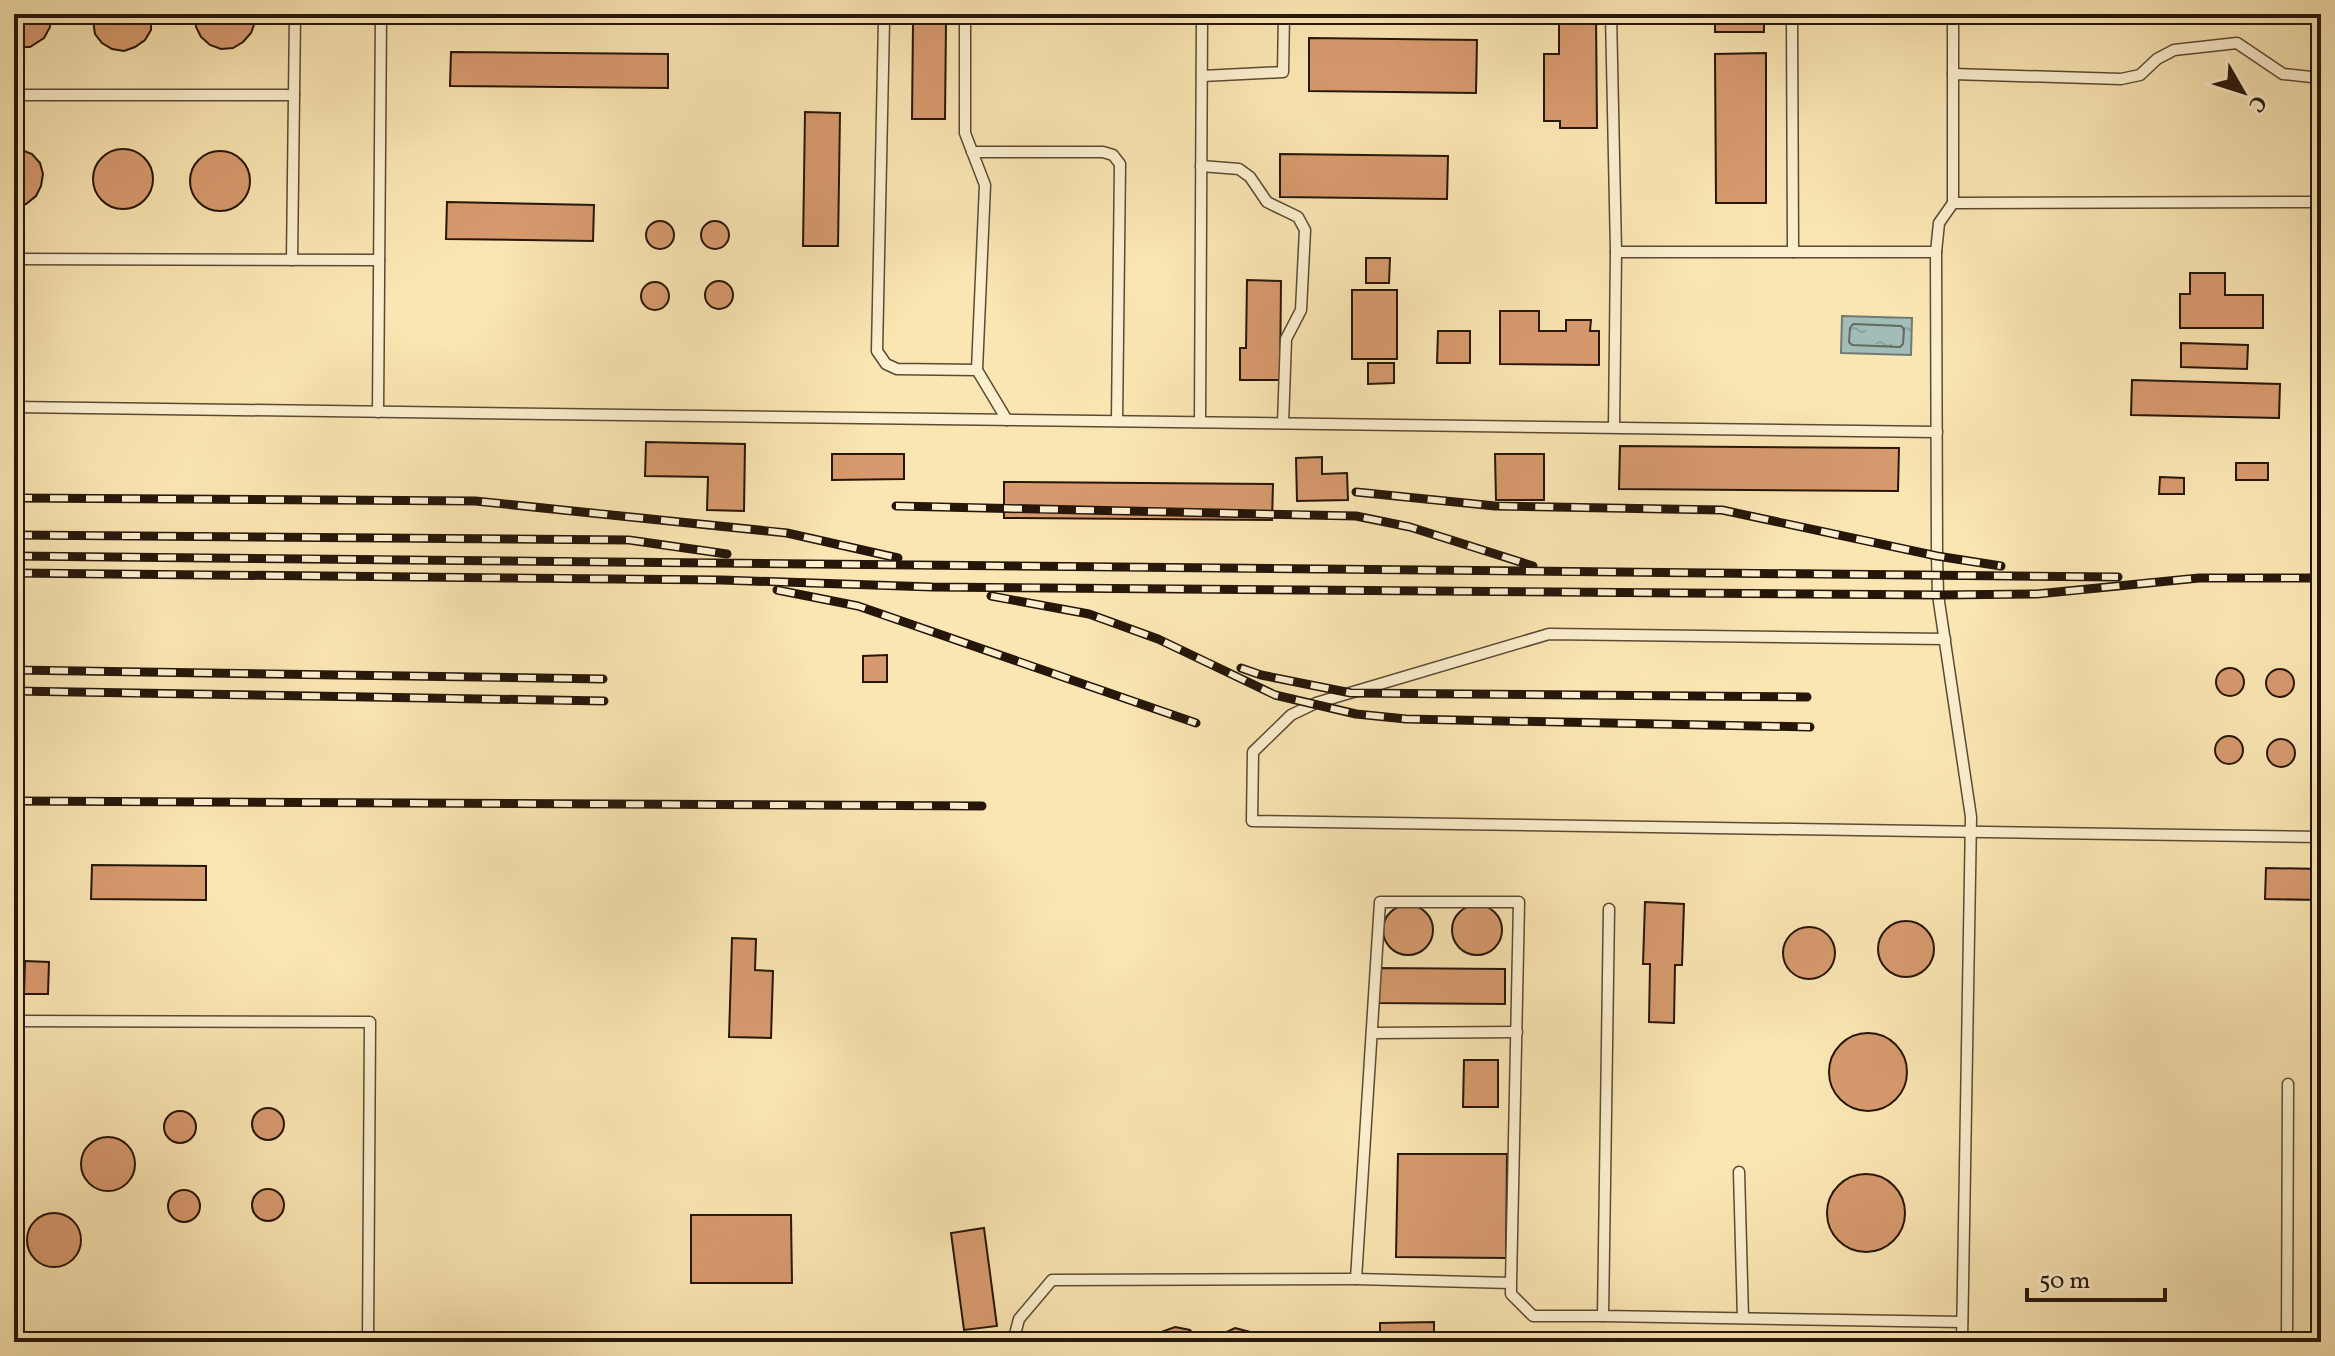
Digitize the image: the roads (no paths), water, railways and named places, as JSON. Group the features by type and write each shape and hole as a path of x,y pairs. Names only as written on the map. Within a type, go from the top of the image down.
{"lane":[{"path":"292,260 295,14"},
{"path":"378,412 381,14"},
{"path":"888,14 884,20 877,351 886,364 897,369 977,370"},
{"path":"961,14 965,19 965,133 985,185 977,370 1007,420"},
{"path":"1200,422 1202,14"},
{"path":"1202,76 1283,72 1284,14"},
{"path":"1611,14 1616,252 1614,427"},
{"path":"1792,14 1793,252"},
{"path":"1953,14 1953,203 1939,223 1936,252 1938,595 1971,817 1962,1342"},
{"path":"1953,74 2121,79 2140,75 2157,59 2174,50 2237,43 2283,74 2321,78"},
{"path":"14,95 294,95"},
{"path":"972,152 1103,152 1113,155 1120,164 1117,421"},
{"path":"1201,166 1239,169 1250,177 1267,202 1298,217 1305,230 1301,310 1286,339 1283,423"},
{"path":"1953,203 2321,202"},
{"path":"1616,252 1936,252"},
{"path":"14,259 379,260"},
{"path":"14,407 1937,432"},
{"path":"1945,639 1549,634 1316,703 1291,715 1253,752 1252,821 2321,837"},
{"path":"1356,1279 1380,902 1519,902 1511,1294 1533,1316 1962,1322"},
{"path":"1603,1316 1609,909"},
{"path":"14,1021 370,1022 368,1342"},
{"path":"1373,1033 1517,1032"},
{"path":"2287,1342 2288,1084"},
{"path":"1739,1172 1743,1318"},
{"path":"1013,1342 1019,1319 1052,1280 1356,1279 1511,1283"}],"water":[{"path":"1842,316 1912,318 1911,355 1841,353"}],"railway":[{"path":"1356,492 1495,506 1722,510 1937,556 2001,566"},
{"path":"14,498 475,501 787,533 898,558"},
{"path":"896,506 1356,516 1410,527 1533,566"},
{"path":"14,535 629,540 727,554"},
{"path":"14,556 2118,577"},
{"path":"14,573 722,580 932,587 1938,595 2037,594 2199,578 2321,578"},
{"path":"777,590 858,606 1196,723"},
{"path":"991,596 1089,614 1158,639 1275,695 1356,714 1406,719 1810,727"},
{"path":"1241,668 1351,693 1807,697"},
{"path":"14,670 603,679"},
{"path":"14,691 604,701"},
{"path":"14,801 982,806"}]}
